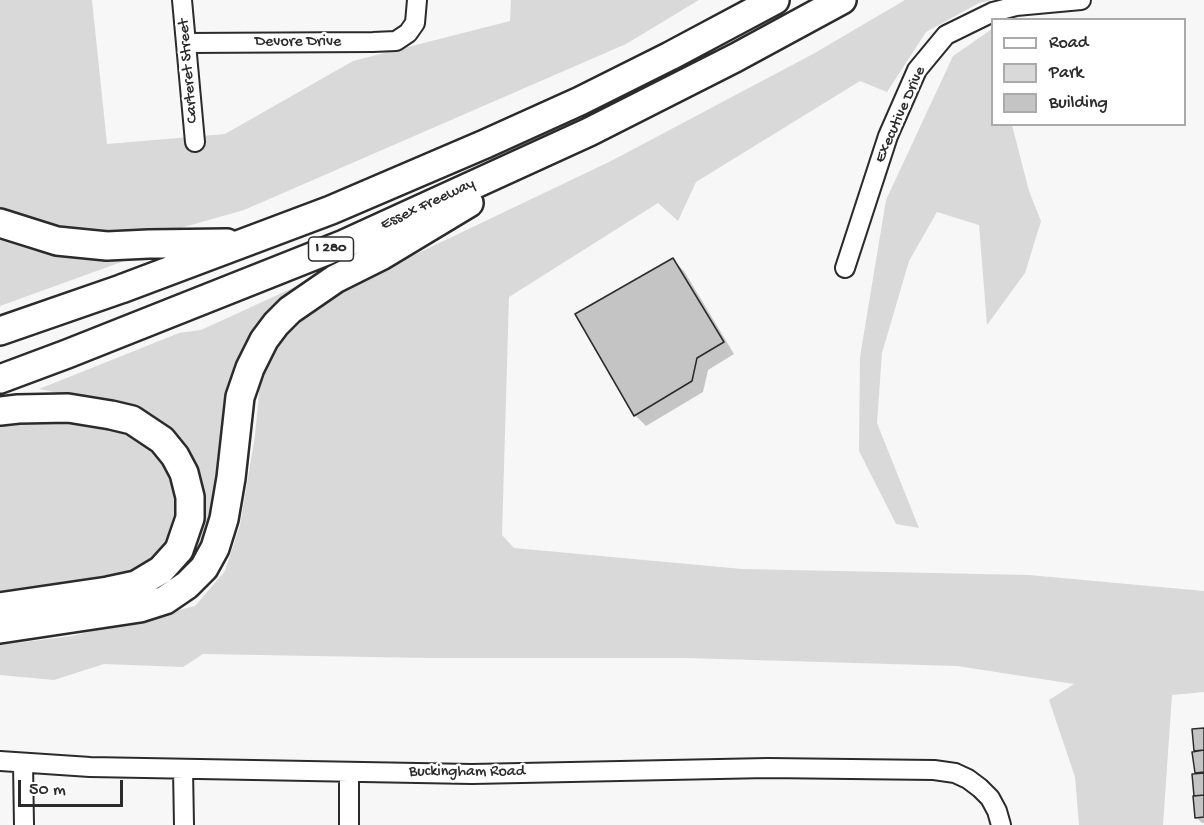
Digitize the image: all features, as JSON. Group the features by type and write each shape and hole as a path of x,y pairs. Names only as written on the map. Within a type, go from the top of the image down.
{"highway":[{"name":"Essex Freeway","path":"0,331 244,243 404,179 580,101 775,0"},
{"name":"Essex Freeway","path":"0,379 344,244 589,132 735,58 842,0"},
{"path":"0,629 140,608 165,600 187,585 204,568 215,548 224,519 231,478 240,397 250,368 264,340 276,324 290,310 335,279 381,256 589,132"},
{"path":"0,223 57,241 107,246 148,243 244,243"},
{"path":"0,411 68,408 132,420 162,440 184,473 190,497 190,518 179,550 161,570 136,585 0,607"}],"street":[{"name":"Carteret Street","path":"182,0 195,142"},
{"name":"Devore Drive","path":"186,43 396,40 408,33 415,23 417,0"},
{"name":"Executive Drive","path":"845,268 888,136 917,70 946,36 993,12 1016,6 1081,0"},
{"name":"Buckingham Road","path":"0,761 90,767 471,774 768,768 934,770 955,773 980,788 990,798 1001,825"},
{"path":"23,763 24,825"},
{"path":"183,769 184,825"},
{"path":"349,772 349,825"}],"green space":[{"path":"0,0 92,0 107,144 225,134 353,61 510,21 511,0 699,0 626,44 244,210 156,235 79,237 0,215"},
{"path":"905,0 991,0 979,3 926,32 887,92 860,81 696,182 678,221 658,203 509,297 502,535 514,548 742,569 1029,575 1204,591 1204,692 1172,695 1163,825 1079,825 1075,777 1049,700 1074,684 957,666 686,658 427,658 203,654 183,667 104,664 54,680 0,675 0,645 72,636 195,606 225,571 240,525 255,436 260,382 280,341 322,303 389,267 611,161 813,54"},
{"path":"991,30 991,126 1012,126 1029,191 1041,221 1025,273 987,325 979,225 937,212 909,261 882,353 877,423 919,528 896,524 859,451 860,357 886,200 953,56"},
{"path":"0,234 137,252 127,260 0,306"},
{"path":"308,281 244,349 235,382 210,529 194,561 178,560 198,519 129,407 39,389 179,333 201,330"},
{"path":"96,417 163,451 179,487 180,521 167,545 150,566 115,580 0,599 0,418"}],"building":[{"path":"673,258 724,342 697,358 692,381 634,416 575,314"},
{"path":"1204,728 1204,750 1194,751 1192,729"},
{"path":"1204,750 1204,772 1195,773 1192,752"},
{"path":"1204,773 1204,795 1194,796 1192,774"},
{"path":"1204,795 1204,817 1195,818 1193,796"}]}
